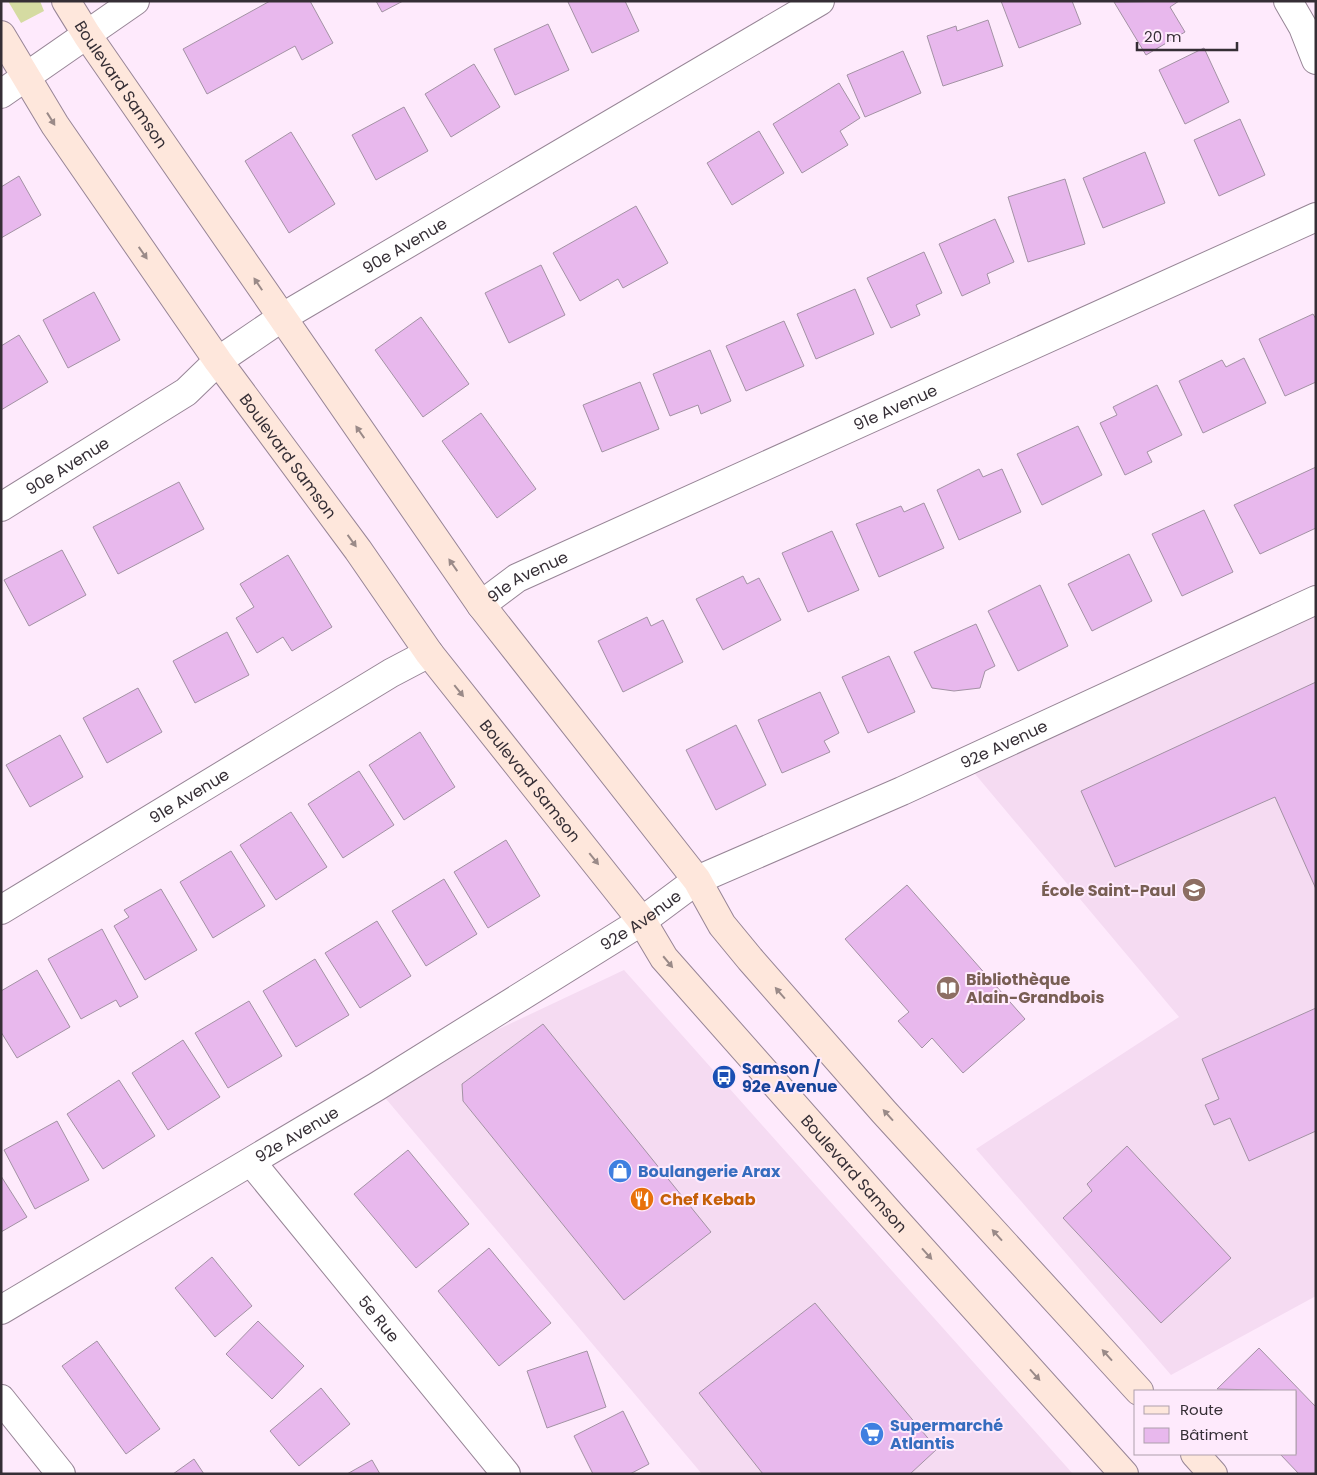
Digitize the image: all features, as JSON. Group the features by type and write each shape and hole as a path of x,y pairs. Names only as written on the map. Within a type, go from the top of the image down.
{"street":[{"name":"Boulevard Samson","path":"66,1 87,35 480,606 697,880 722,925 884,1112 1139,1390"},
{"path":"1,94 136,1"},
{"name":"90e Avenue","path":"1,507 186,392 218,361 281,318 820,1"},
{"path":"1288,1 1309,23 1316,60"},
{"name":"Boulevard Samson","path":"1,35 55,126 218,361 358,550 429,653 642,921 670,965 1124,1474"},
{"name":"91e Avenue","path":"480,606 517,578 1316,217"},
{"name":"92e Avenue","path":"1,1310 252,1163 642,921 697,880 902,791 1316,600"},
{"name":"91e Avenue","path":"1,910 391,673 429,653"},
{"name":"5e Rue","path":"252,1163 506,1474"},
{"path":"1,1399 61,1474"},
{"path":"1197,1455 1213,1474"}],"shaded area":[{"name":"École Saint-Paul","path":"1316,600 1316,1296 1171,1375 976,1149 1179,1017 965,762"},
{"path":"624,970 1073,1474 702,1474 376,1087"}],"green space":[{"path":"8,1 40,1 44,11 21,23"}],"building":[{"path":"270,1 310,1 333,43 302,60 295,46 207,94 183,49"},
{"path":"376,1 403,1 382,12"},
{"path":"625,1 639,31 592,53 568,2"},
{"path":"1001,1 1072,1 1081,24 1019,48"},
{"path":"1179,1 1170,7 1185,32 1146,55 1114,2"},
{"path":"988,20 1003,66 943,86 927,36 956,26 957,31"},
{"path":"548,24 569,70 515,95 494,49"},
{"path":"1204,48 1229,102 1185,124 1159,70"},
{"path":"903,51 921,93 865,117 847,75"},
{"path":"474,64 500,107 451,137 425,94"},
{"path":"839,83 860,118 840,131 848,145 802,173 773,124"},
{"path":"404,107 428,151 376,180 352,135"},
{"path":"1240,119 1265,175 1219,196 1194,140"},
{"path":"759,131 784,173 732,205 707,163"},
{"path":"291,132 335,204 289,233 245,161"},
{"path":"1145,152 1165,203 1103,228 1083,178"},
{"path":"19,176 41,215 1,238 1,187"},
{"path":"1065,179 1085,244 1028,262 1008,197"},
{"path":"636,206 668,263 623,288 618,279 580,301 553,253"},
{"path":"995,219 1014,262 987,274 990,283 962,296 939,244"},
{"path":"924,252 942,293 916,305 920,315 891,328 867,278"},
{"path":"541,265 565,315 509,343 485,293"},
{"path":"855,289 874,334 816,359 797,314"},
{"path":"94,292 120,340 68,368 43,320"},
{"path":"1313,314 1316,319 1316,382 1285,396 1259,339"},
{"path":"421,317 469,384 423,417 375,350"},
{"path":"784,321 804,366 746,391 726,346"},
{"path":"19,335 48,382 1,410 1,346"},
{"path":"710,350 731,401 701,414 698,405 670,416 653,374"},
{"path":"1244,358 1266,403 1203,433 1179,381 1222,360 1226,367"},
{"path":"640,382 659,429 602,452 583,405"},
{"path":"1157,385 1182,435 1147,452 1152,462 1125,475 1100,423 1117,415 1113,407"},
{"path":"481,413 536,489 497,518 442,441"},
{"path":"1078,426 1102,475 1042,505 1017,454"},
{"path":"1316,467 1316,528 1260,554 1234,505"},
{"path":"979,469 983,477 1002,469 1021,512 959,540 937,490"},
{"path":"179,482 204,529 118,574 93,527"},
{"path":"924,503 944,548 879,577 856,524 901,506 904,512"},
{"path":"1204,510 1233,572 1182,596 1152,534"},
{"path":"832,531 859,590 808,612 782,553"},
{"path":"62,550 86,595 29,626 4,580"},
{"path":"1129,554 1152,601 1092,631 1068,584"},
{"path":"288,555 332,627 292,651 283,637 257,653 236,618 254,607 240,584"},
{"path":"743,576 747,584 759,578 781,620 723,650 696,599"},
{"path":"1040,585 1068,646 1018,671 988,611"},
{"path":"647,617 651,626 663,620 683,662 623,692 598,641"},
{"path":"976,624 995,666 985,671 980,688 954,691 932,688 914,652"},
{"path":"227,632 249,675 195,703 173,661"},
{"path":"889,656 915,712 868,733 842,677"},
{"path":"1316,682 1316,889 1275,797 1115,867 1081,791"},
{"path":"138,688 162,732 107,763 83,718"},
{"path":"820,692 839,733 824,741 830,752 782,773 758,720"},
{"path":"736,725 766,785 716,810 686,750"},
{"path":"420,732 455,787 404,820 369,765"},
{"path":"60,735 83,777 30,807 6,765"},
{"path":"359,771 394,825 343,858 308,804"},
{"path":"291,812 327,867 276,900 240,845"},
{"path":"506,840 540,896 488,928 454,872"},
{"path":"231,851 265,906 213,938 180,882"},
{"path":"444,879 477,934 426,966 392,911"},
{"path":"907,885 1025,1019 963,1073 932,1038 922,1048 898,1021 909,1012 845,939"},
{"path":"161,889 197,950 145,980 114,926 129,917 124,910"},
{"path":"377,921 411,976 360,1008 325,953"},
{"path":"102,929 138,997 120,1007 116,1000 81,1019 48,959"},
{"path":"315,959 349,1015 296,1047 263,991"},
{"path":"37,970 70,1027 17,1058 1,1032 1,991"},
{"path":"249,1001 282,1056 228,1088 195,1033"},
{"path":"1316,1008 1316,1131 1249,1161 1230,1118 1214,1125 1205,1105 1219,1099 1202,1059"},
{"path":"543,1024 711,1232 624,1300 463,1101 462,1084"},
{"path":"183,1040 220,1097 168,1130 132,1073"},
{"path":"119,1080 155,1136 103,1169 67,1114"},
{"path":"57,1121 89,1180 35,1209 4,1150"},
{"path":"1127,1146 1231,1258 1161,1323 1063,1218 1092,1191 1087,1184"},
{"path":"408,1150 469,1224 416,1268 354,1194"},
{"path":"1,1176 27,1217 1,1232"},
{"path":"489,1248 551,1323 499,1366 438,1291"},
{"path":"212,1257 252,1306 215,1337 175,1288"},
{"path":"815,1303 937,1449 910,1474 763,1474 699,1393"},
{"path":"258,1321 304,1366 272,1399 226,1354"},
{"path":"97,1341 160,1429 126,1454 62,1366"},
{"path":"1259,1348 1316,1407 1316,1474 1299,1474 1281,1455 1297,1455 1297,1390 1217,1389"},
{"path":"587,1351 606,1407 547,1428 527,1371"},
{"path":"321,1388 350,1424 299,1466 270,1431"},
{"path":"623,1411 649,1464 630,1474 593,1474 574,1436"},
{"path":"194,1459 204,1474 173,1474"},
{"path":"372,1460 380,1474 347,1474"}],"place":[{"name":"École Saint-Paul","path":"1194,890"},
{"name":"Bibliothèque Alain-Grandbois","path":"948,988"},
{"name":"Samson / 92e Avenue","path":"724,1077"},
{"name":"Boulangerie Arax","path":"620,1171"},
{"name":"Chef Kebab","path":"642,1199"},
{"name":"Supermarché Atlantis","path":"872,1434"}]}
